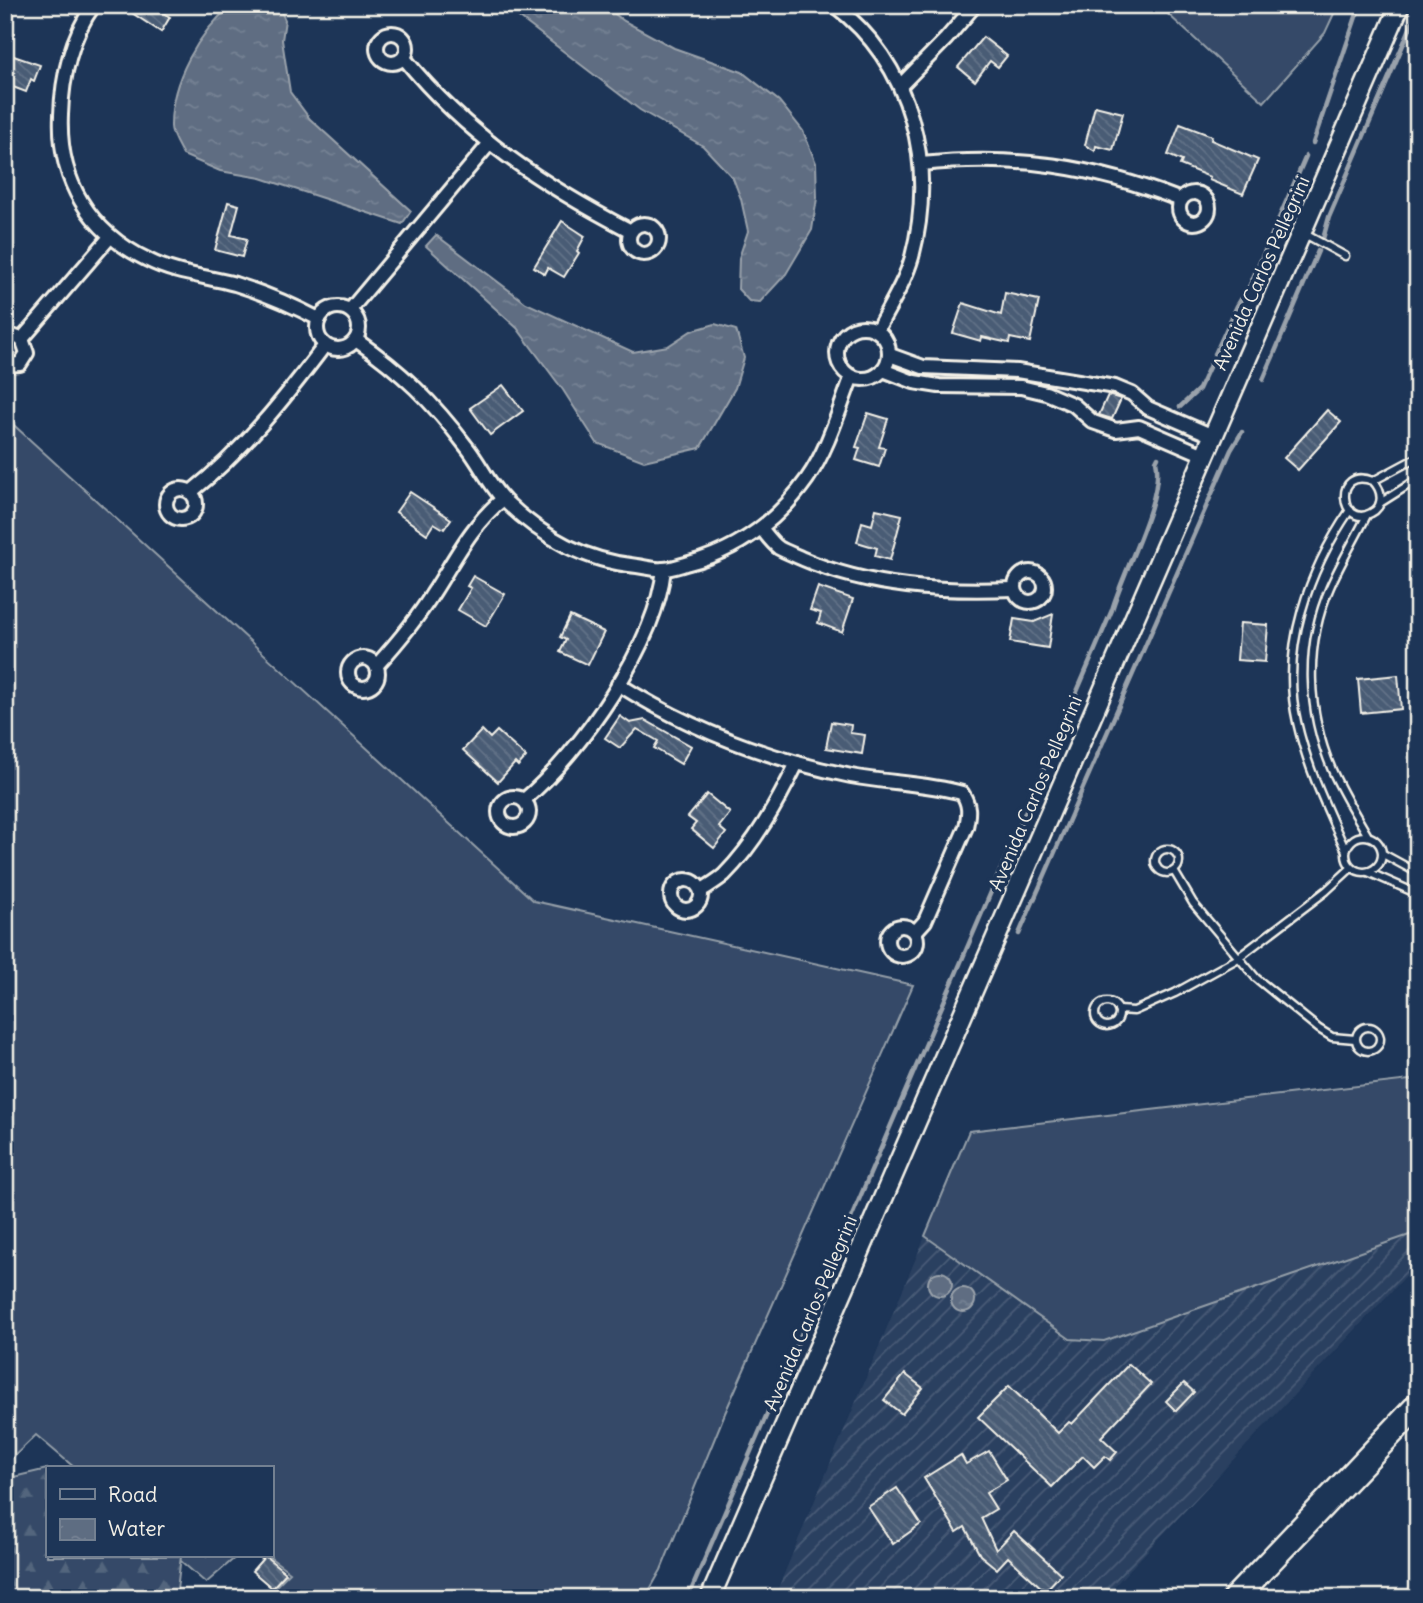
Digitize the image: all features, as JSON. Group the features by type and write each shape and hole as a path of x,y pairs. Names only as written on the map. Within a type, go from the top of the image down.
{"highway":[{"path":"1235,1598 1418,1405"}],"main road":[{"name":"Avenida Carlos Pellegrini","path":"710,1598 1400,5"}],"street":[{"path":"94,5 68,64 62,88 60,132 65,172 84,207 110,237 149,261 192,275 234,284 283,301 318,319"},
{"path":"834,5 849,16 873,45 900,86 913,118 921,164 922,207 911,260 877,330"},
{"path":"900,86 975,5"},
{"path":"404,58 426,85 491,143 563,195 631,231"},
{"path":"350,310 491,143"},
{"path":"921,164 962,160 1046,164 1136,183 1181,200"},
{"path":"22,339 110,237"},
{"path":"336,306 350,310 359,320 356,340 345,348 326,345 317,333 318,319 329,308 336,306"},
{"path":"864,326 877,330 886,338 890,355 883,370 869,379 852,376 844,371 837,355 841,338 855,327 864,326"},
{"path":"5,337 22,339 27,348 23,361 15,366 5,365"},
{"path":"356,340 425,394 480,464 503,499 538,530 579,552 615,564 664,569 707,558 745,541 780,512 809,477 852,376"},
{"path":"191,492 281,403 326,345"},
{"path":"890,355 923,367 1017,371 1115,387 1132,394 1148,408 1213,436"},
{"path":"883,370 914,382 939,386 1021,387 1046,393 1074,405 1093,422 1116,430 1139,427 1204,455"},
{"path":"1074,405 1083,381"},
{"path":"1139,427 1148,408"},
{"path":"377,665 398,642 433,594 457,551 484,514 503,499"},
{"path":"761,528 777,547 825,568 879,582 933,589 1014,589"},
{"path":"524,800 547,780 568,755 618,684 652,617 661,592 664,569"},
{"path":"618,684 654,707 700,730 797,763 851,776 947,788 962,793 968,801 966,827 925,921 915,932"},
{"path":"701,891 723,876 749,843 777,804 797,763"}],"lane":[{"path":"1301,232 1345,256"},
{"path":"1373,481 1418,457"},
{"path":"1367,515 1350,510 1344,499 1346,488 1361,478 1373,481 1380,490 1380,503"},
{"path":"1350,510 1312,575 1299,621 1293,673 1296,719 1309,765 1346,851 1348,863 1351,868 1362,873 1379,866 1383,854 1379,843 1368,836 1332,771 1318,726 1311,685 1313,640 1329,588 1367,515 1380,503 1418,479"},
{"path":"1346,851 1356,837 1368,836"},
{"path":"1383,854 1418,873"},
{"path":"1118,1010 1134,1010 1175,993 1238,958 1326,891 1351,868"},
{"path":"1174,871 1193,903 1256,978 1319,1029 1332,1037 1355,1039"},
{"path":"1368,872 1418,894"}],"shaded area":[{"path":"1418,1079 1418,1263 1103,1598 774,1598 969,1131"}],"green space":[{"path":"1158,5 1338,5 1325,33 1264,102"},
{"path":"5,417 534,901 913,985 725,1413 661,1570 645,1598 264,1598 290,1572 271,1558 273,1558 273,1466 73,1466 36,1435 5,1465"},
{"path":"1418,1079 1418,1232 1104,1341 1070,1339 925,1236 969,1131"},
{"path":"46,1469 46,1558 181,1558 176,1598 5,1598 5,1479"},
{"path":"177,1558 235,1558 206,1583"}],"water":[{"path":"232,5 273,5 280,9 285,20 282,40 290,92 310,119 411,211 402,224 261,178 220,171 183,155 171,129 172,108 181,75 208,29"},
{"path":"503,5 603,5 624,21 674,48 742,72 779,101 803,131 816,163 817,198 812,230 786,274 760,302 749,301 738,289 739,258 748,231 733,178 703,146 640,110"},
{"path":"436,235 526,303 633,352 668,346 691,331 715,324 736,330 744,358 735,388 700,448 644,461 597,443 563,390 517,328 426,246"},
{"path":"940,1272 948,1276 952,1284 948,1292 940,1296 932,1292 928,1284 932,1276"},
{"path":"963,1288 971,1292 975,1300 971,1308 963,1312 955,1308 951,1300 955,1292"}],"building":[{"path":"120,5 163,5 160,11 170,17 161,32"},
{"path":"983,37 1007,56 998,67 990,61 975,81 958,67"},
{"path":"5,53 40,65 26,92 5,84"},
{"path":"1095,106 1123,113 1113,150 1096,146 1095,151 1085,145"},
{"path":"1180,124 1212,136 1211,140 1258,160 1243,194 1180,165 1182,161 1168,155"},
{"path":"228,202 239,205 231,235 247,239 242,257 215,250"},
{"path":"562,221 585,236 577,251 579,253 564,277 548,268 545,274 534,267"},
{"path":"1005,293 1039,300 1030,342 1010,338 1009,343 982,337 981,341 953,333 963,303 1001,315"},
{"path":"503,385 523,411 490,435 470,408"},
{"path":"1108,395 1121,399 1112,419 1099,415"},
{"path":"1327,410 1341,422 1298,470 1284,458"},
{"path":"868,413 888,419 879,447 885,448 879,467 856,460 860,448 856,447"},
{"path":"410,492 451,519 444,529 434,523 427,534 396,512"},
{"path":"876,509 902,515 890,560 875,556 877,548 857,542 862,522 872,525"},
{"path":"473,576 505,594 486,626 458,610 471,588 467,586"},
{"path":"818,587 853,599 842,632 818,623 821,613 810,610"},
{"path":"1053,614 1048,648 1010,642 1014,619 1034,622"},
{"path":"570,616 604,632 588,665 560,652 566,640 560,637"},
{"path":"1240,623 1268,625 1265,662 1237,660"},
{"path":"1398,675 1401,709 1361,713 1358,679"},
{"path":"620,716 630,723 645,720 691,746 681,764 654,748 658,741 637,729 620,748 605,738"},
{"path":"831,722 851,725 850,733 865,735 862,754 826,748"},
{"path":"482,730 490,738 497,731 526,757 518,766 515,763 498,782 463,750"},
{"path":"707,794 730,813 719,827 726,833 714,848 691,829 696,823 688,817"},
{"path":"1129,1364 1151,1384 1101,1437 1117,1452 1110,1460 1105,1456 1094,1467 1083,1456 1052,1487 978,1417 1009,1386 1058,1433 1069,1422 1072,1424"},
{"path":"905,1374 923,1388 902,1414 884,1400"},
{"path":"1184,1383 1194,1392 1176,1411 1166,1401"},
{"path":"989,1451 1007,1480 986,1493 996,1509 981,1518 996,1550 1014,1531 1061,1574 1045,1591 1008,1557 997,1569 980,1555 965,1527 957,1532 924,1478 961,1455 966,1464"},
{"path":"897,1488 921,1524 893,1544 868,1507"},
{"path":"263,1558 267,1558 286,1573 272,1588 252,1571"}],"waterway":[{"path":"1313,143 1360,5"},
{"path":"1323,239 1329,217 1418,10"},
{"path":"1180,407 1199,389 1237,306 1250,285 1306,156"},
{"path":"1263,380 1318,251"},
{"path":"1019,934 1231,450 1242,432"},
{"path":"688,1598 1112,610 1149,513 1158,457"}]}
